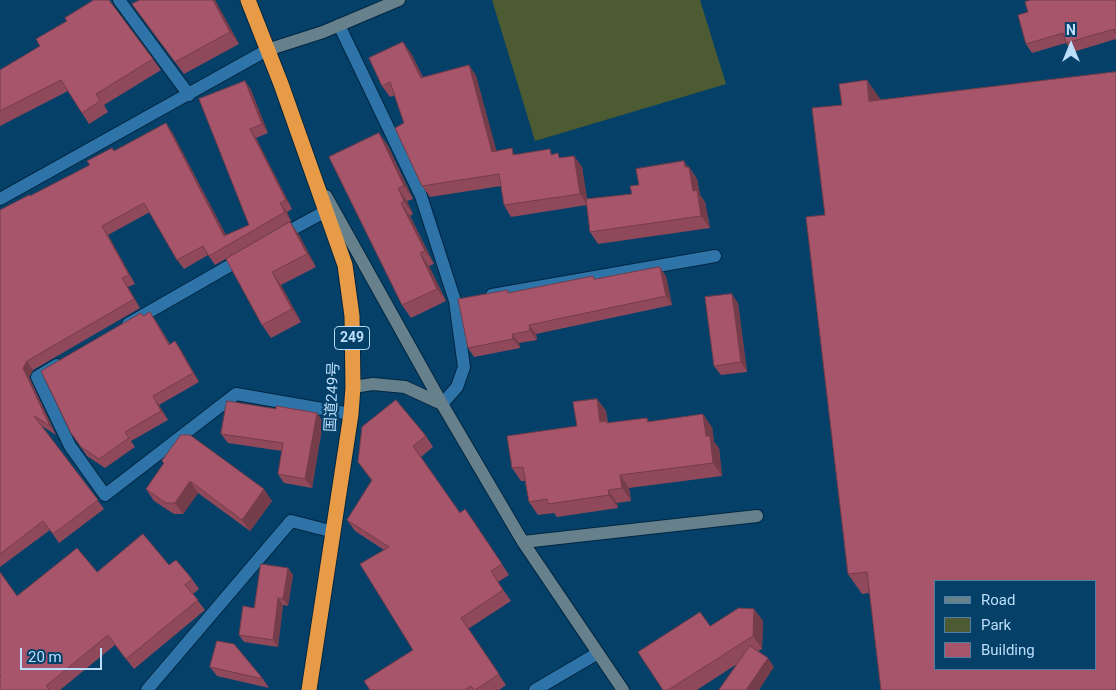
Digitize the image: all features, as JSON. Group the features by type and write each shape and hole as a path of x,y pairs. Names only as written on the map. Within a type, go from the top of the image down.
{"highway":[{"name":"国道249号","path":"248,0 314,174 345,265 352,316 353,387 351,414 309,690"}],"street":[{"path":"119,0 188,95"},
{"path":"0,199 267,50 339,25 399,0"},
{"path":"339,25 420,196 460,300 464,367 457,387 442,404"},
{"path":"314,174 442,404 523,542 623,690"},
{"path":"273,240 326,212"},
{"path":"121,328 256,250"},
{"path":"484,296 715,256"},
{"path":"70,357 37,377 70,446 105,495 236,394 351,414"},
{"path":"353,387 373,384 405,387 442,404"},
{"path":"523,542 757,516"},
{"path":"147,690 291,521 334,532"},
{"path":"535,690 598,653"}],"green space":[{"path":"492,0 700,0 726,84 535,141"}],"building":[{"path":"94,0 109,0 153,59 96,94 100,101 82,113 61,80 0,111 0,70 40,46 36,39 67,21 65,18"},
{"path":"140,0 213,0 230,32 175,62 132,4"},
{"path":"1031,0 1116,0 1116,32 1114,29 1066,43 1063,33 1026,44 1018,15 1028,12 1025,2"},
{"path":"403,42 421,78 469,65 492,152 512,148 513,155 550,149 551,155 558,153 559,158 574,156 580,194 504,205 499,174 422,186 395,128 404,123 390,82 382,86 369,58"},
{"path":"1116,72 1116,690 881,690 867,572 848,574 806,217 825,215 812,108 842,105 839,84 867,80 869,101"},
{"path":"245,81 262,124 250,129 286,200 280,203 285,212 209,256 203,246 177,260 144,203 102,226 129,275 122,278 134,299 27,361 23,368 50,426 34,416 98,500 53,534 43,521 0,554 0,210 90,165 87,161 112,148 114,151 166,123 224,236 249,225 199,99"},
{"path":"379,133 404,186 398,188 404,201 401,203 425,251 420,253 437,289 402,305 329,157"},
{"path":"684,161 685,167 689,167 693,191 697,190 701,216 590,232 586,199 632,194 630,186 639,185 636,169"},
{"path":"290,222 307,254 272,272 292,309 262,325 226,259"},
{"path":"660,267 666,296 529,325 530,331 512,334 513,339 468,348 458,299 508,290 508,293 593,276 594,279"},
{"path":"732,294 741,362 714,366 705,297"},
{"path":"150,312 169,345 175,341 193,373 153,396 161,411 125,432 129,438 99,459 81,447 71,433 41,371 141,313 143,316"},
{"path":"597,399 600,422 606,421 607,423 647,418 647,422 703,414 706,436 710,436 713,463 620,475 622,488 608,490 609,495 548,504 547,499 529,502 523,467 512,468 507,436 577,426 573,402"},
{"path":"396,400 426,436 413,446 460,513 465,509 502,564 491,571 503,590 461,618 499,674 475,690 471,686 465,690 370,690 364,681 413,650 360,564 389,547 347,520 372,480 358,462 362,427"},
{"path":"227,401 276,409 276,406 317,413 305,479 278,474 283,443 221,434"},
{"path":"181,435 190,435 264,489 242,520 190,481 175,503 166,503 146,489 164,463 162,461"},
{"path":"143,534 169,565 176,560 192,579 185,585 198,600 126,659 108,635 46,686 50,690 0,690 0,572 17,596 77,548 97,572"},
{"path":"261,564 288,568 283,599 278,598 273,640 239,635 243,606 254,608"},
{"path":"739,608 754,609 753,636 668,690 663,690 638,652 700,612 710,626"},
{"path":"217,641 234,644 263,679 210,667"},
{"path":"750,646 768,658 746,690 719,690"}]}
